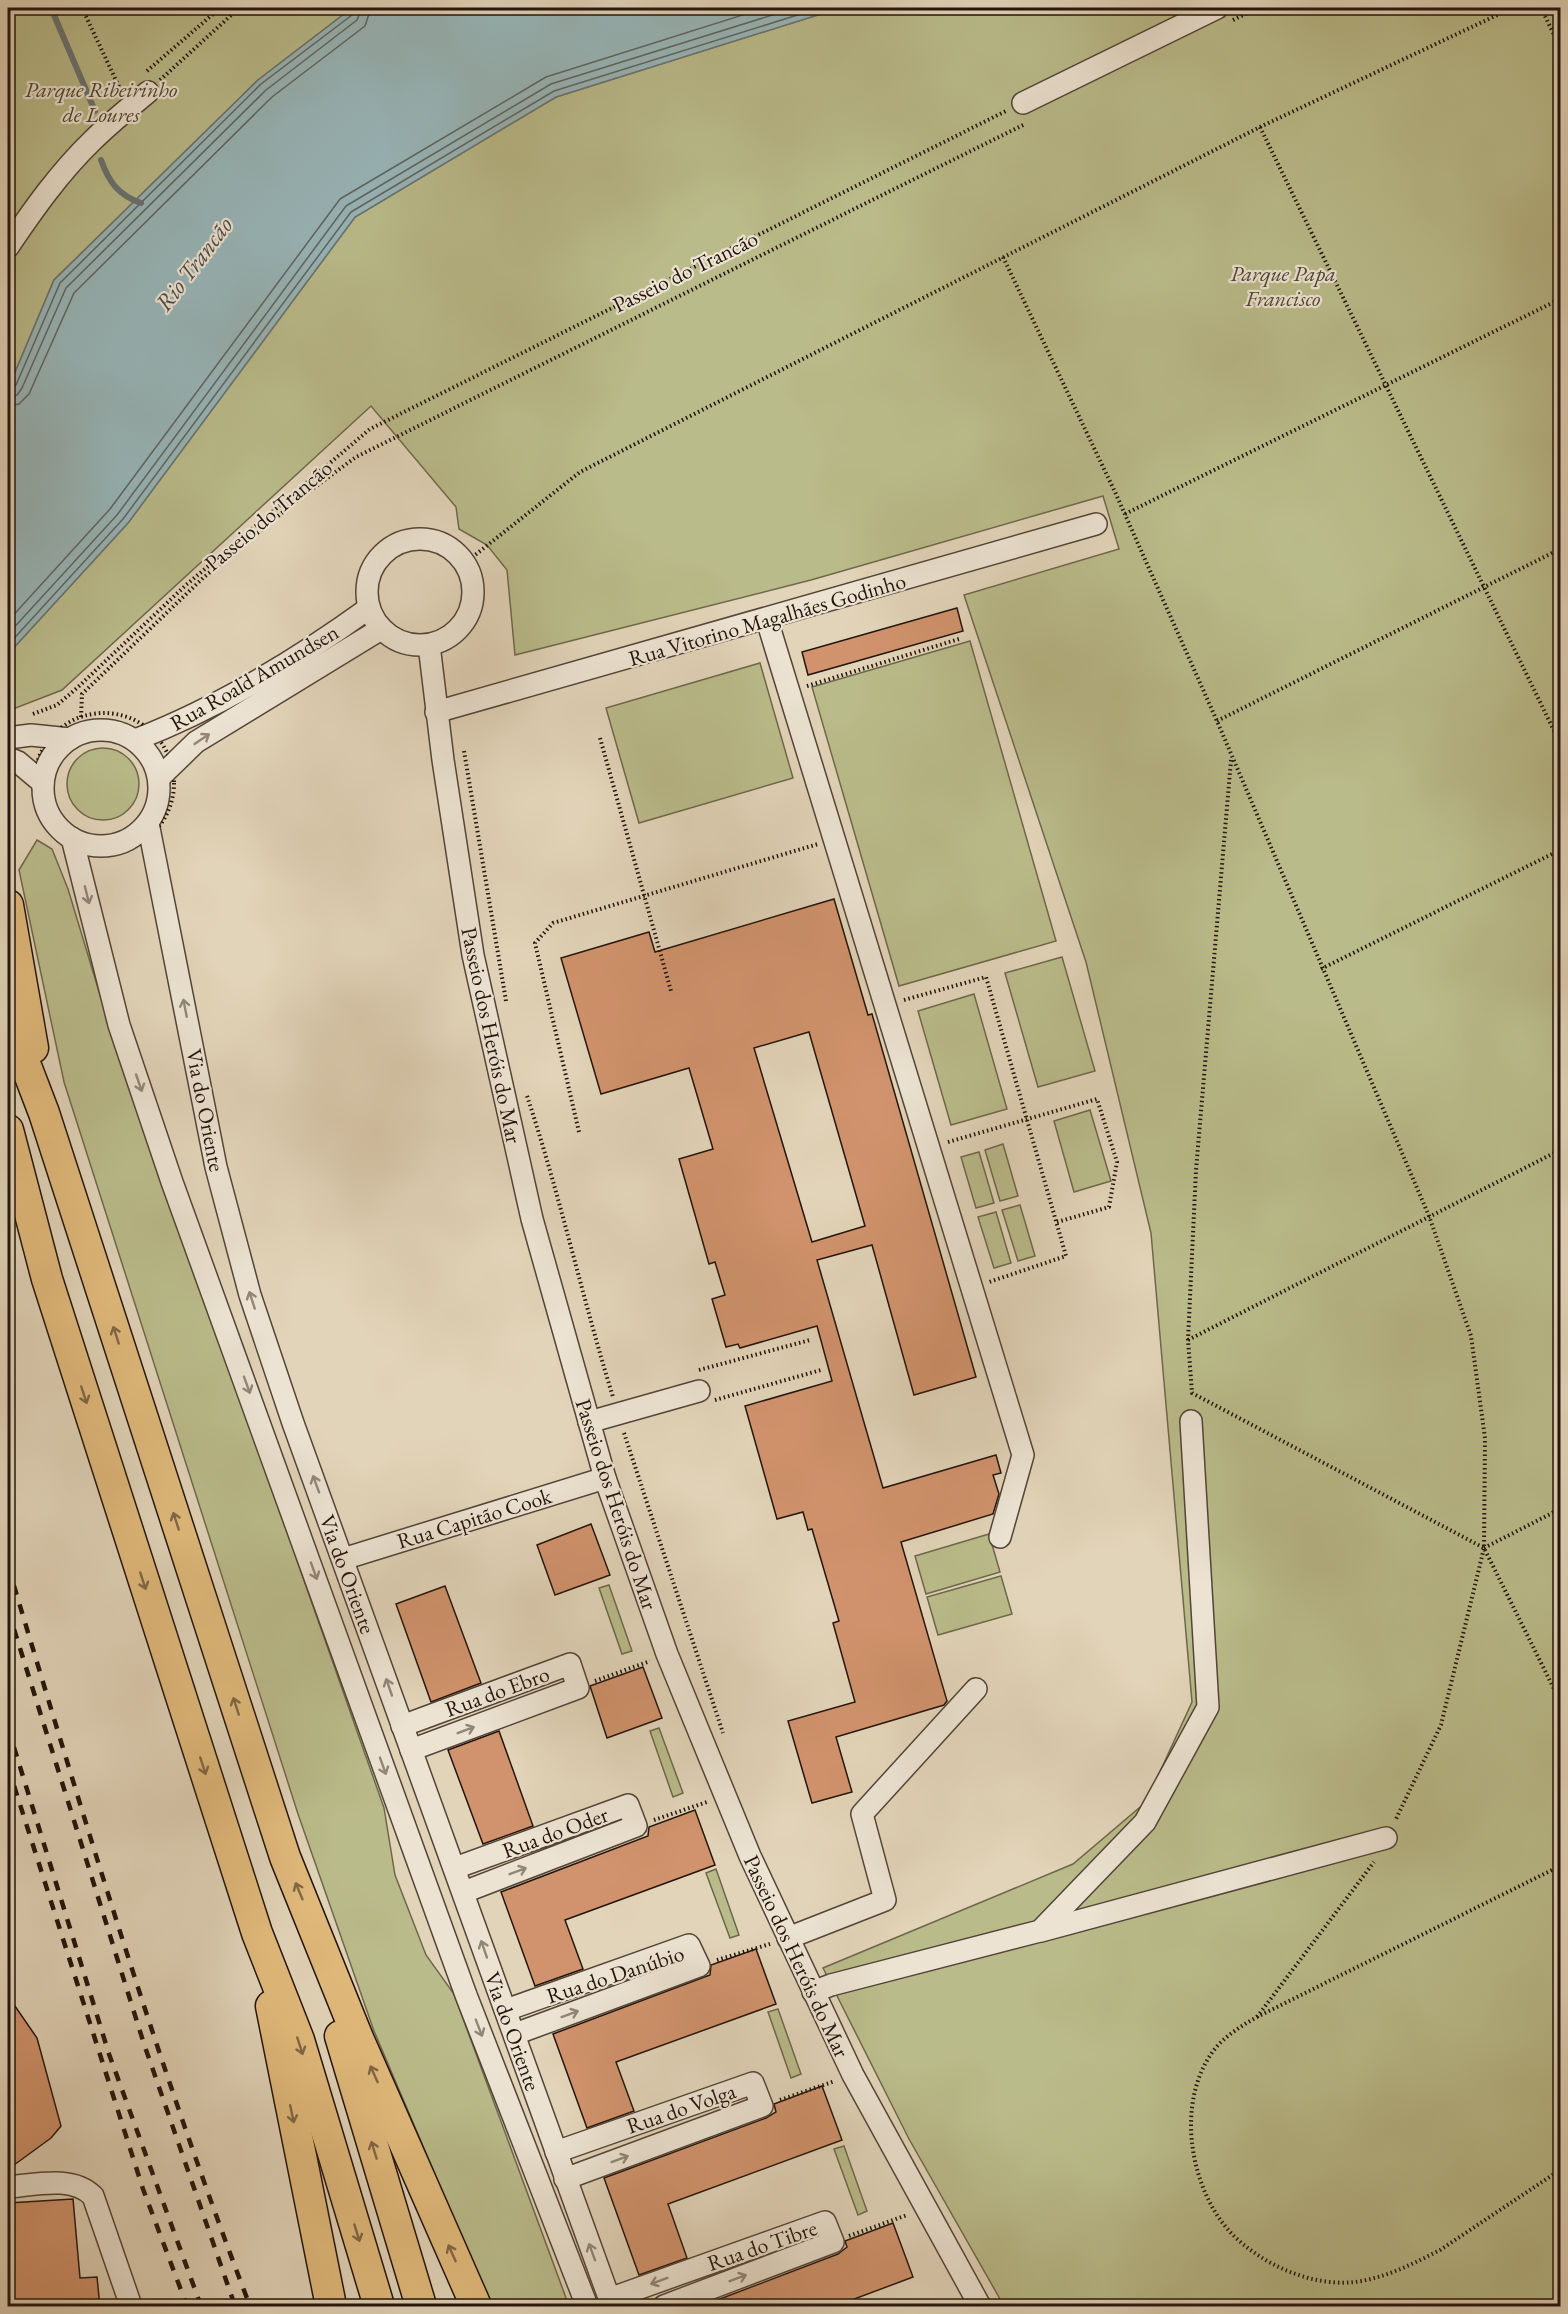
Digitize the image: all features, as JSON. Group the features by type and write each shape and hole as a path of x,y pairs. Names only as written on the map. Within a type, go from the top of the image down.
{"highway":[{"path":"8,905 44,1113"},
{"path":"8,1019 44,1113 285,1857 358,2038 476,2307"},
{"path":"8,1130 47,1279 257,1933 299,2040 379,2307"},
{"path":"8,1188 47,1279"},
{"path":"257,1933 331,2307"},
{"path":"322,1945 336,2023 421,2307"}],"street":[{"path":"1029,111 1221,15"},
{"path":"8,247 43,196 140,85"},
{"name":"Rua Vitorino Magalhães Godinho","path":"436,712 767,620 1096,524"},
{"path":"429,539 449,547 465,563 473,582 472,603 464,623 448,637 429,645 403,643 381,629 369,608 367,586 373,566 388,549 407,540 429,539"},
{"name":"Rua Roald Amundsen","path":"144,737 185,721 327,638 369,608"},
{"path":"767,620 883,1006 1023,1455 1000,1537"},
{"name":"Rua Roald Amundsen","path":"165,772 196,742 381,629"},
{"name":"Passeio dos Heróis do Mar","path":"429,645 436,712 473,955 532,1219 605,1478 667,1654 724,1796 788,1938 853,2075 980,2307"},
{"path":"8,738 31,735 61,738 99,729 144,737 151,757 165,772 149,829 113,844 74,843 56,824 45,805 38,779 18,762 8,758"},
{"path":"38,779 57,750 61,738"},
{"name":"Via do Oriente","path":"149,829 222,1188 250,1295 293,1424 611,2303"},
{"name":"Via do Oriente","path":"74,843 119,1025 172,1182 466,1995 587,2307"},
{"path":"589,1422 702,1388"},
{"path":"1040,1931 1145,1822 1208,1707 1191,1421"},
{"name":"Rua Capitão Cook","path":"343,1559 605,1478"},
{"path":"294,1516 343,1559 335,1632"},
{"name":"Rua do Ebro","path":"402,1726 570,1664 578,1688 411,1750"},
{"path":"788,1938 885,1900 862,1815 976,1689"},
{"name":"Rua do Oder","path":"455,1868 628,1805 636,1826 464,1892"},
{"path":"813,1992 831,1985 1386,1838"},
{"name":"Rua do Danúbio","path":"506,2010 690,1945 699,1966 515,2034"},
{"name":"Rua do Volga","path":"556,2152 753,2082 762,2106 565,2180"},
{"path":"8,2187 64,2183 84,2187 93,2196 131,2307"},
{"name":"Rua do Tibre","path":"611,2303 825,2222 834,2242 664,2307"}],"path":[{"path":"82,8 122,93 140,85 239,8"},
{"path":"140,85 220,8"},
{"path":"1221,15 1257,8"},
{"path":"465,563 579,472 1260,127 1512,8"},
{"path":"1541,8 1560,47"},
{"path":"81,717 82,694 203,578 291,506 356,457 1029,111"},
{"name":"Passeio do Trancão","path":"29,716 57,705 186,585 370,429 1029,111"},
{"path":"1260,127 1560,743"},
{"path":"1003,257 1125,514 1217,721 1231,759 1429,1216 1471,1336 1485,1438 1484,1548 1441,1725 1376,1861 1257,2017"},
{"path":"1125,514 1560,299"},
{"path":"1217,721 1560,549"},
{"path":"789,691 959,639"},
{"path":"115,714 131,719 144,737 164,747 165,772 174,789 165,817 149,829 134,847 120,852 91,853 48,827 39,813 34,797 43,748 61,738 66,724 81,717 115,714"},
{"path":"600,738 670,991"},
{"path":"464,746 508,1011"},
{"path":"1231,759 1196,1170 1188,1340 1192,1393 1484,1548 1560,1701"},
{"path":"579,1132 535,944 553,923 644,894 834,840"},
{"path":"1321,969 1560,850"},
{"path":"883,1006 986,977 1066,1256 971,1288"},
{"path":"525,1087 544,1146 584,1300 618,1414 726,1742"},
{"path":"927,1148 1097,1099 1117,1162 1109,1207 1056,1222"},
{"path":"1188,1340 1560,1150"},
{"path":"702,1388 810,1340"},
{"path":"702,1388 821,1370"},
{"path":"1484,1548 1560,1509"},
{"path":"578,1688 667,1654"},
{"path":"636,1826 724,1796"},
{"path":"1560,1866 1257,2017 1231,2033 1214,2050 1195,2090 1190,2125 1193,2154 1201,2181 1229,2232 1248,2249 1273,2265 1302,2276 1330,2282 1353,2282 1375,2278 1440,2250 1560,2170"},
{"path":"699,1966 788,1938"},
{"path":"762,2106 853,2075"},
{"path":"834,2242 925,2209"}],"green space":[{"name":"Parque Ribeirinho de Loures","path":"8,8 352,8 258,80 54,280 8,389"},
{"name":"Parque Papa Francisco","path":"840,8 1560,8 1560,2306 1004,2306 909,2139 823,1968 1073,1864 1146,1802 1192,1702 1151,1233 1086,962 964,595 1119,549 1103,496 811,580 515,655 507,570 487,545 459,529 456,507 371,406 62,690 8,711 8,654 128,523 355,217 556,97"},
{"path":"970,641 1056,941 899,986 812,687"},
{"path":"760,663 793,778 639,823 606,708"},
{"path":"103,748 123,754 133,764 139,784 133,804 123,814 103,820 83,814 73,804 67,784 73,764 83,754"},
{"path":"37,840 52,849 68,889 110,1028 384,1808 395,1875 426,1955 454,1994 569,2306 491,2306 374,2031 298,1814 64,1082 19,870"},
{"path":"1062,957 1095,1071 1038,1087 1005,973"},
{"path":"974,994 1007,1109 951,1125 918,1011"},
{"path":"1090,1110 1111,1181 1074,1192 1054,1121"},
{"path":"1003,1144 1018,1196 1000,1201 985,1150"},
{"path":"979,1152 994,1203 976,1208 961,1157"},
{"path":"1020,1205 1035,1256 1018,1261 1002,1210"},
{"path":"996,1212 1011,1263 994,1268 978,1217"},
{"path":"989,1534 1000,1572 926,1594 915,1556"},
{"path":"1001,1576 1012,1614 938,1635 927,1597"},
{"path":"609,1585 632,1651 622,1654 599,1588"},
{"path":"659,1728 683,1793 673,1797 650,1731"},
{"path":"716,1869 739,1935 730,1938 706,1873"},
{"path":"778,2009 801,2074 791,2078 768,2012"},
{"path":"844,2146 867,2211 858,2215 834,2149"}],"water":[{"name":"Rio Trancão","path":"352,8 840,8 556,97 355,217 128,523 8,654 8,389 54,280 258,80"}],"building":[{"path":"957,608 963,631 808,675 802,652"},
{"path":"834,899 868,1015 872,1014 976,1377 914,1395 872,1245 817,1260 883,1488 996,1455 1001,1473 993,1475 999,1494 993,1514 901,1542 947,1701 944,1705 836,1737 852,1792 812,1803 788,1721 855,1702 833,1623 839,1621 812,1529 808,1530 803,1512 777,1519 745,1406 832,1381 817,1326 740,1348 738,1344 726,1347 712,1299 725,1295 715,1262 709,1264 679,1159 713,1149 689,1068 601,1094 561,958 649,932 655,952","holes":["809,1032 865,1226 812,1242 754,1048"]},
{"path":"591,1524 610,1575 555,1595 537,1545"},
{"path":"445,1586 481,1683 431,1702 396,1604"},
{"path":"643,1667 662,1718 607,1738 590,1686"},
{"path":"499,1731 533,1826 483,1844 448,1750"},
{"path":"695,1810 715,1865 565,1920 583,1969 535,1986 501,1892 648,1836 649,1827"},
{"path":"756,1949 776,2004 616,2062 634,2111 587,2128 553,2034 710,1975 711,1965"},
{"path":"8,1996 37,2038 61,2126 51,2138 14,2165 8,2154"},
{"path":"822,2086 842,2140 668,2204 687,2258 639,2275 604,2178 766,2118 776,2112 774,2104"},
{"path":"73,2199 80,2278 97,2277 100,2307 9,2307 8,2203"},
{"path":"893,2223 913,2277 833,2307 699,2307 838,2254 847,2247 845,2241"}],"waterway":[{"path":"51,8 95,111"},
{"path":"101,160 115,187 126,196 141,203"}],"railway":[{"path":"8,1566 152,2031 250,2306"},
{"path":"8,1610 144,2044 235,2306"},
{"path":"8,1728 109,2054 201,2306"},
{"path":"8,1767 143,2189 187,2306"}]}
